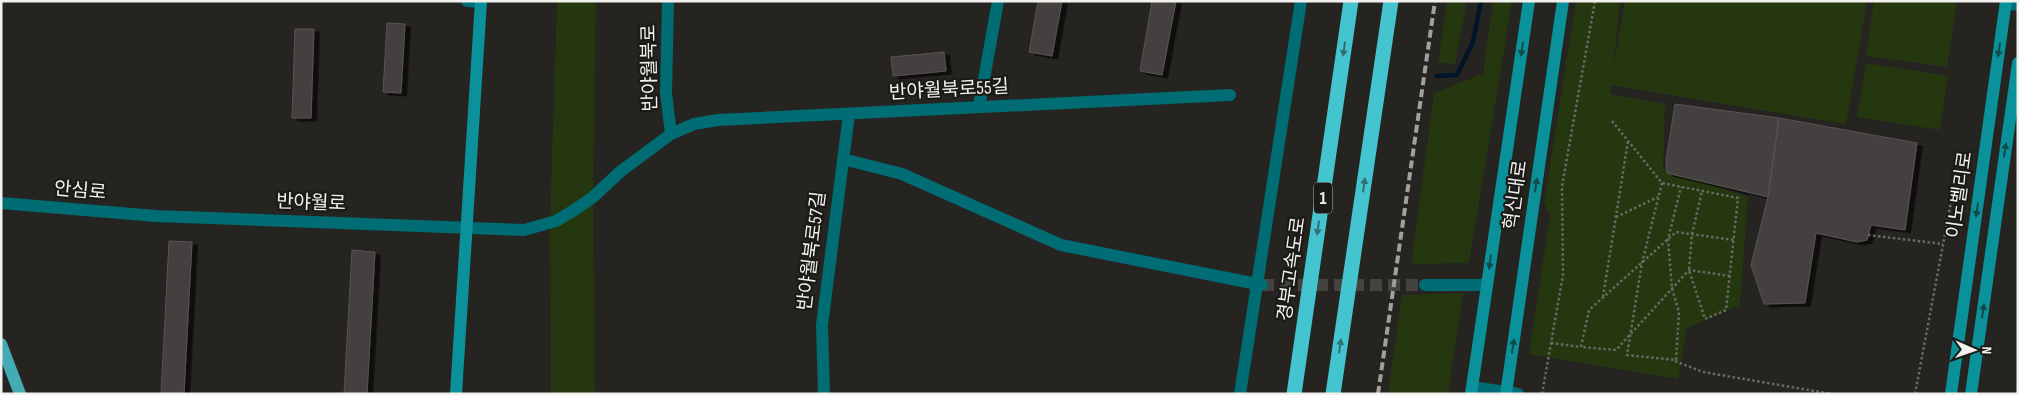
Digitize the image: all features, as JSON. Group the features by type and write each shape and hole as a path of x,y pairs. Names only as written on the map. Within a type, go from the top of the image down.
{"highway":[{"name":"경부고속도로","path":"1294,394 1351,1"},
{"name":"1","path":"1333,394 1391,1"}],"main road":[{"path":"1471,390 1529,1"},
{"name":"혁신대로","path":"1510,393 1563,1"},
{"path":"456,394 481,2"},
{"name":"이노벨리로","path":"1951,394 2010,3"},
{"path":"1971,394 2018,63"},
{"path":"1,344 20,394"}],"street":[{"path":"467,1 481,2"},
{"name":"반야월북로","path":"668,1 666,93 671,134"},
{"path":"979,108 998,1"},
{"path":"1240,394 1259,285 1301,1"},
{"name":"반야월북로55길","path":"671,134 694,124 718,120 1230,95"},
{"name":"반야월북로57길","path":"824,394 822,325 849,114"},
{"name":"반야월로","path":"156,216 524,230 556,221 593,197 621,171 671,134"},
{"path":"843,159 902,174 1061,245 1259,285"},
{"name":"안심로","path":"1,203 156,216"},
{"path":"1425,285 1487,285"},
{"path":"1471,390 1510,393"}],"path":[{"path":"1542,394 1563,275 1562,186 1595,1"},
{"path":"1612,121 1662,183 1738,198 1726,310 1705,319 1689,270 1692,234 1702,191"},
{"path":"1603,298 1628,141"},
{"path":"1915,394 1957,170"},
{"path":"1662,183 1642,263 1627,355 1676,360 1679,312 1672,289 1668,239 1681,187"},
{"path":"1616,217 1658,197"},
{"path":"1582,347 1590,310 1676,232 1734,240"},
{"path":"1868,235 1943,244"},
{"path":"1551,343 1616,350 1689,270"},
{"path":"1689,270 1730,276"},
{"path":"1672,359 1703,372 1832,394"},
{"path":"2017,394 2018,385"}],"green space":[{"path":"557,1 596,1 593,197 595,394 551,394 550,223"},
{"path":"1447,1 1467,1 1455,64 1438,63"},
{"path":"1493,1 1512,1 1469,263 1411,264 1434,93 1483,74"},
{"path":"1576,1 1620,1 1613,70 1625,1 1867,1 1846,124 1611,85 1610,94 1665,104 1663,168 1748,197 1740,305 1687,328 1678,379 1529,354 1550,216 1544,202"},
{"path":"1874,1 1957,1 1947,67 1866,56"},
{"path":"1866,63 1948,76 1940,130 1857,117"},
{"path":"1463,293 1448,394 1388,394 1402,295"}],"building":[{"path":"1038,1 1062,1 1052,56 1029,52"},
{"path":"1152,1 1176,1 1162,75 1140,71"},
{"path":"387,23 405,24 401,93 383,92"},
{"path":"295,29 314,29 311,118 292,118"},
{"path":"944,52 946,71 893,76 891,57"},
{"path":"1675,104 1779,118 1768,197 1667,173 1666,160"},
{"path":"1779,118 1917,143 1905,230 1871,225 1867,240 1857,242 1816,233 1805,303 1764,304 1751,265 1768,197"},
{"path":"169,241 192,242 184,394 161,394"},
{"path":"352,250 375,252 367,394 344,394"}],"waterway":[{"path":"1437,76 1457,75 1473,42 1481,1"}],"tunnel":[{"path":"1262,285 1425,285"}],"railway":[{"path":"1378,394 1435,1"}]}
